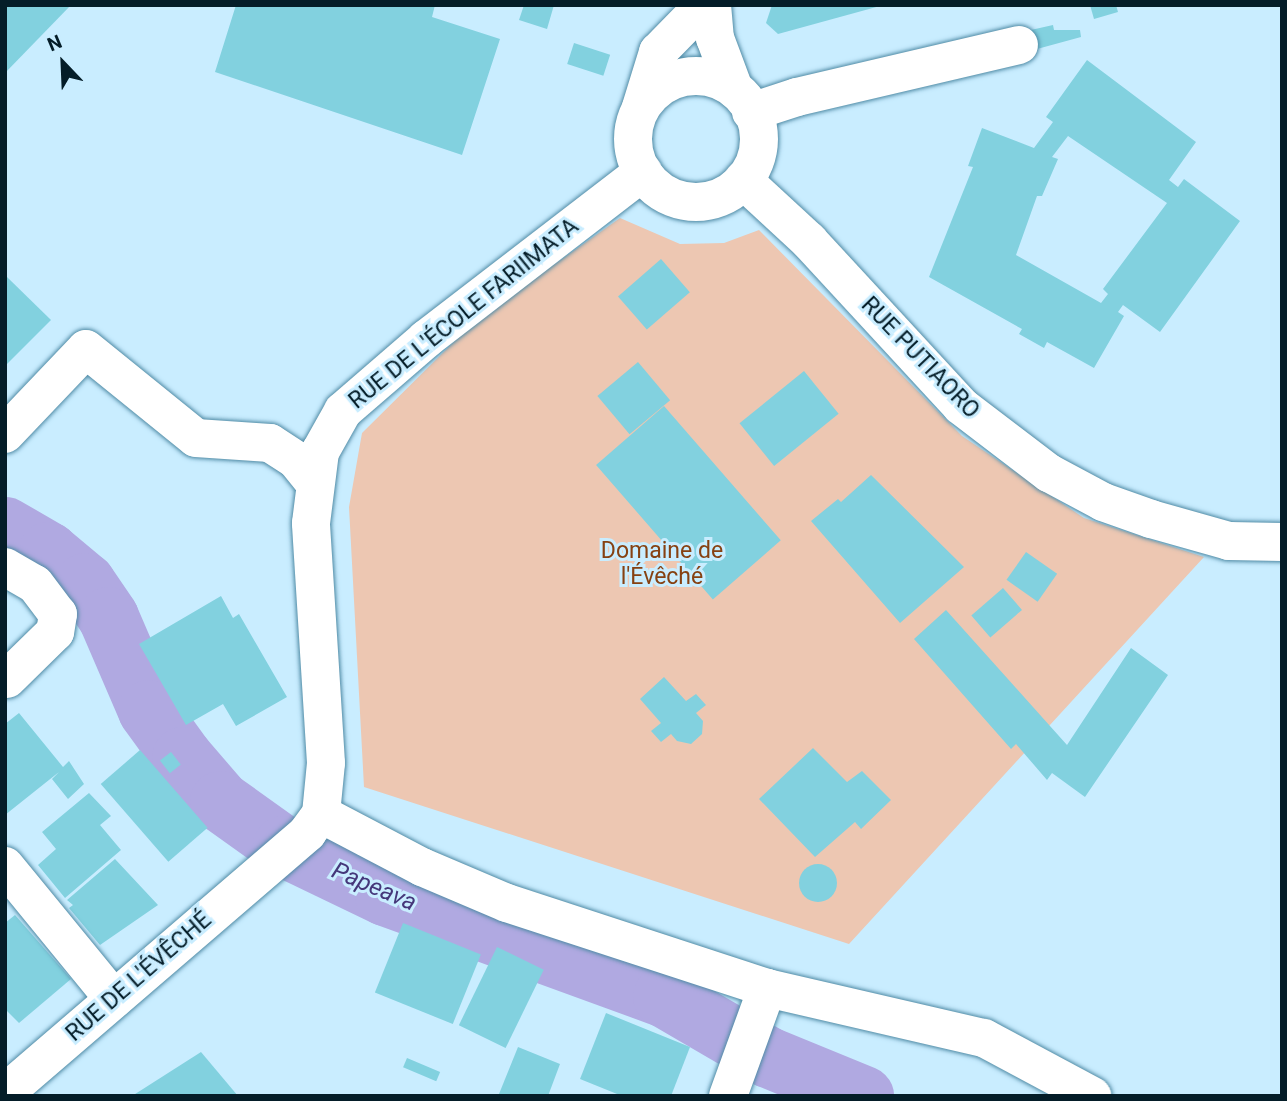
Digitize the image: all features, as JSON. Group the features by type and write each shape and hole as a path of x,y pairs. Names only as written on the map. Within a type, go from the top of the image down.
{"main road":[{"path":"704,5 658,52 633,141 643,172 666,195 695,202 709,201 743,180 757,154 759,140 715,38 712,5"},
{"path":"641,107 659,87 682,77 715,78 742,101 797,97 1020,45"},
{"name":"RUE DE L'ÉCOLE FARIIMATA","path":"314,823 326,763 312,523 314,482 320,452 332,429 361,391 643,172"},
{"name":"RUE PUTIAORO","path":"743,180 809,241 961,406 1049,473 1104,502 1152,519 1229,541 1282,542"},
{"path":"5,434 86,349 196,438 270,443 296,460 314,482"},
{"path":"5,568 36,584 58,614 55,632 6,679"},
{"path":"314,823 762,1005 984,1038 1092,1096"},
{"name":"RUE DE L'ÉVÊCHÉ","path":"5,1093 314,823"},
{"path":"5,866 114,999"},
{"path":"733,1082 762,1005"}],"green space":[{"name":"Domaine de l'Évêché","path":"620,218 680,244 724,243 759,230 962,436 1084,518 1204,557 849,944 364,787 349,507 362,433 476,320"}],"building":[{"path":"5,5 71,5 5,73"},
{"path":"236,5 435,5 432,17 500,39 462,155 215,72"},
{"path":"524,5 554,5 547,29 519,20"},
{"path":"772,5 880,6 778,34 766,23"},
{"path":"1090,5 1116,5 1118,12 1094,19"},
{"path":"1053,25 1054,30 1080,30 1081,37 1026,52 1022,32"},
{"path":"574,43 610,55 603,76 567,64"},
{"path":"1087,60 1196,142 1169,180 1178,187 1184,179 1240,221 1160,332 1123,305 1118,312 1124,316 1094,368 1047,342 1044,348 1019,334 1022,329 929,277 973,167 968,166 982,128 1034,148 1053,122 1046,117","holes":["1068,136 1167,203 1103,289 1108,294 1101,303 1016,255 1037,196 1042,196 1058,159 1052,157"]},
{"path":"661,259 690,292 647,330 618,296"},
{"path":"5,278 51,320 5,366"},
{"path":"638,362 670,400 630,434 597,396"},
{"path":"804,371 839,414 774,466 739,423"},
{"path":"664,406 781,540 713,599 596,465"},
{"path":"871,475 964,567 900,623 811,521 838,499 841,502"},
{"path":"1026,552 1057,574 1038,602 1006,580"},
{"path":"1003,588 1022,610 990,637 971,616"},
{"path":"221,596 233,618 239,614 287,697 236,726 223,704 186,725 139,644"},
{"path":"946,610 1067,745 1131,648 1168,675 1085,797 1052,773 1047,780 1016,744 1011,749 914,639"},
{"path":"664,677 686,701 696,694 706,705 696,713 703,721 702,734 691,744 677,741 671,734 661,742 651,731 661,723 640,699"},
{"path":"19,713 63,767 69,761 84,784 68,799 52,779 59,772 5,815 5,724"},
{"path":"813,748 847,782 862,771 891,800 861,829 855,822 815,857 759,799"},
{"path":"140,750 208,828 168,862 101,784"},
{"path":"171,752 181,765 170,773 160,761"},
{"path":"89,793 111,816 100,825 121,850 65,898 38,865 56,849 42,832"},
{"path":"115,859 158,905 100,945 69,908 73,905 67,900"},
{"path":"818,864 831,870 837,883 831,896 818,902 805,896 799,883 805,870"},
{"path":"15,915 71,979 19,1023 5,1009 5,923"},
{"path":"403,923 481,954 453,1024 375,993"},
{"path":"497,947 544,970 506,1048 459,1025"},
{"path":"606,1013 690,1047 671,1096 622,1096 580,1079"},
{"path":"518,1047 560,1064 548,1096 499,1094"},
{"path":"201,1052 238,1096 132,1096"},
{"path":"407,1058 440,1072 436,1081 403,1067"}],"waterway":[{"name":"Papeava","path":"5,527 48,552 85,583 108,617 148,710 182,757 220,801 283,846 385,895 663,996 768,1057 863,1096"}]}
